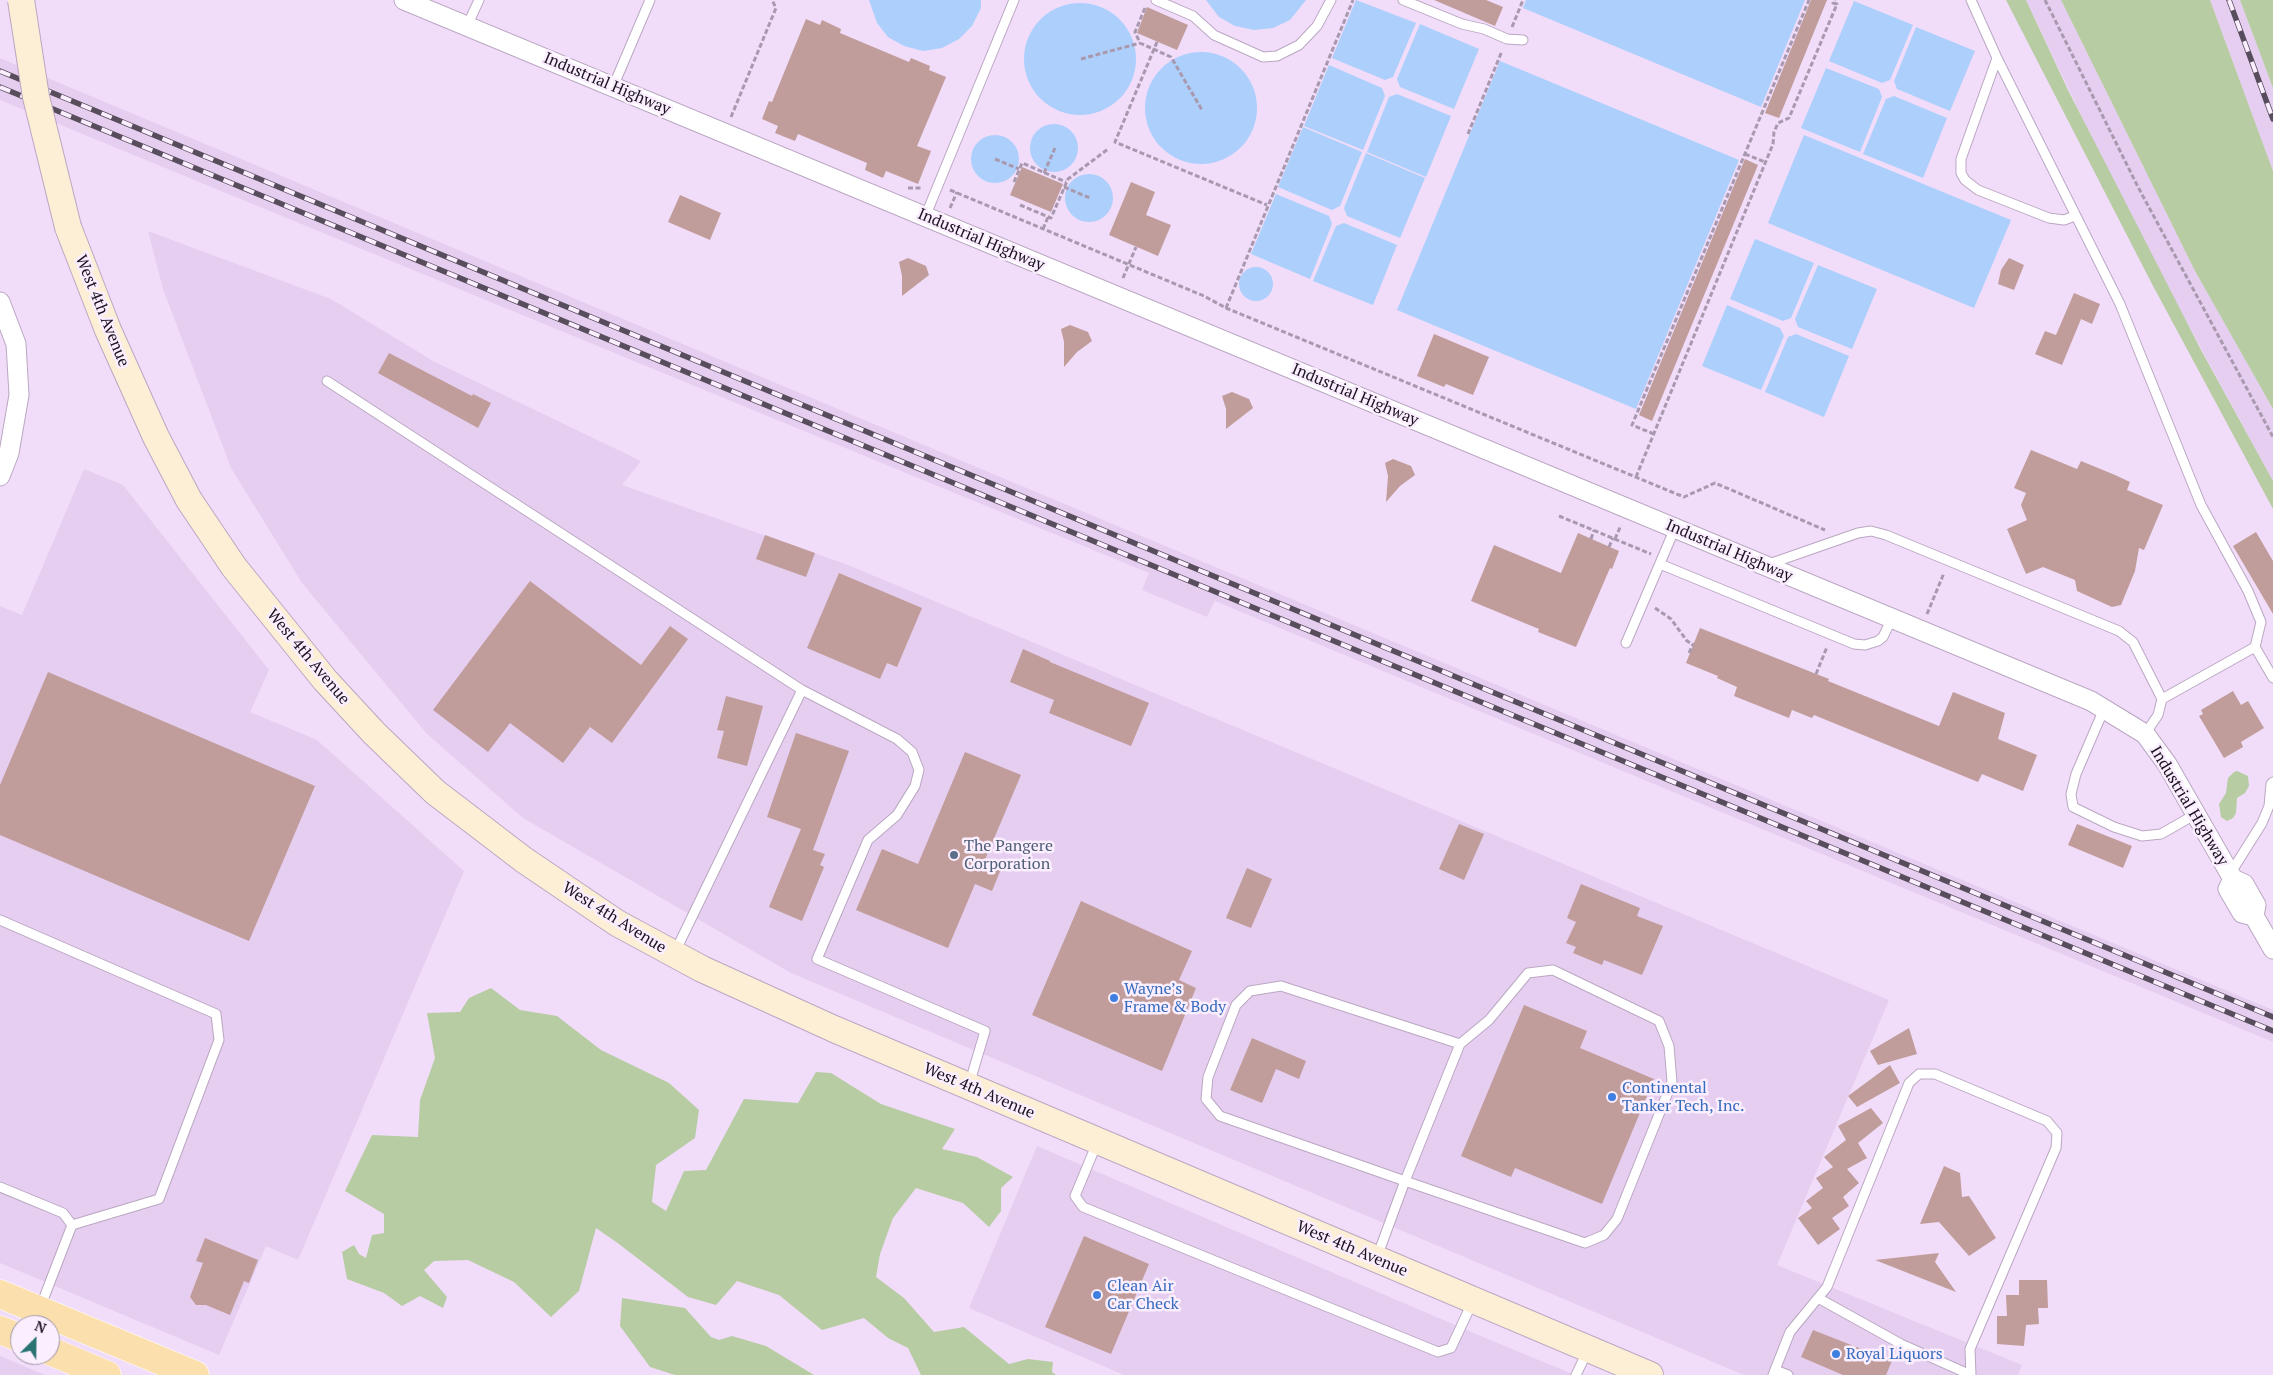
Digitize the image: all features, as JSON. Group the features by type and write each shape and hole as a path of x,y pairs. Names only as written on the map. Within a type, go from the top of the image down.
{"main road":[{"name":"West 4th Avenue","path":"21,0 36,97 68,226 108,330 152,428 189,500 234,567 325,680 374,733 436,792 524,860 617,922 702,969 834,1030 1650,1375"},
{"path":"0,1294 195,1375"},
{"path":"60,1355 107,1375"}],"street":[{"name":"Industrial Highway","path":"404,0 2091,701 2145,734 2167,764 2232,876 2244,884 2256,905 2254,916 2273,949"},
{"path":"0,302 16,344 19,395 9,453 0,476"}],"lane":[{"path":"467,26 479,0"},
{"path":"613,87 650,0"},
{"path":"926,217 1014,0"},
{"path":"1156,0 1193,16 1214,36 1263,57 1278,56 1299,45 1317,26 1331,0"},
{"path":"1402,0 1462,24 1484,29 1507,39 1523,40"},
{"path":"1971,0 1997,58 2120,304 2201,505 2248,591 2261,622 2255,646 2273,678"},
{"path":"1997,58 1961,159 1961,174 1965,180 1978,190 2049,218 2064,220 2075,216"},
{"path":"327,382 802,690 897,739 912,752 919,770 915,786 897,815 868,840 817,959 985,1031 968,1086"},
{"path":"1626,643 1675,528"},
{"path":"1764,566 1864,531 1878,533 2124,634 2136,648 2162,699 2158,715 2145,734"},
{"path":"1661,562 1854,644 1874,643 1883,637 1892,618"},
{"path":"2162,699 2255,646"},
{"path":"674,954 802,690"},
{"path":"2104,709 2076,774 2071,794 2072,807 2114,827 2142,836 2161,834 2196,814"},
{"path":"2232,876 2262,823 2269,806 2271,784 2273,782"},
{"path":"0,920 216,1014 219,1040 159,1199 72,1225"},
{"path":"1376,1259 1405,1181 1460,1044 1489,1020 1528,973 1553,970 1659,1021 1669,1046 1672,1082 1617,1219 1604,1235 1585,1243 1405,1181 1220,1116 1206,1099 1208,1077 1236,1005 1250,991 1281,986 1460,1044"},
{"path":"1788,1375 1774,1372 1790,1332 1818,1298 1828,1287 1909,1083 1919,1074 1935,1074 2047,1121 2057,1133 2056,1148 1970,1349 1971,1375 1901,1344 1818,1298"},
{"path":"1097,1141 1075,1196 1082,1207 1438,1352 1451,1348 1473,1300"},
{"path":"0,1187 63,1213 72,1225"},
{"path":"40,1310 72,1225"},
{"path":"1576,1375 1588,1349"}],"path":[{"path":"1139,43 1135,32 1148,0"},
{"path":"1226,308 1353,0"},
{"path":"1518,13 1523,0"},
{"path":"1654,434 1632,425 1809,0"},
{"path":"1636,477 1766,162 1773,144 1774,132 1778,122 1789,118 1837,4 1833,3 1835,0"},
{"path":"2045,0 2138,186 2273,437"},
{"path":"1157,42 1115,142 1267,206"},
{"path":"1081,59 1139,43 1172,59 1202,110"},
{"path":"1468,134 1501,54"},
{"path":"731,117 740,120"},
{"path":"1045,171 1055,148"},
{"path":"1020,205 1051,218 1068,179 1108,149"},
{"path":"1745,154 1766,162"},
{"path":"995,159 1018,168"},
{"path":"1014,182 1018,168 1022,163 1045,171 1066,182"},
{"path":"903,188 948,189 1226,308 1684,497 1715,483 1844,538"},
{"path":"1065,188 1090,198"},
{"path":"1043,229 1048,217"},
{"path":"1115,296 1136,247"},
{"path":"1559,516 1613,538 1661,562"},
{"path":"1591,539 1594,530"},
{"path":"1609,547 1613,538"},
{"path":"1921,630 1948,561"},
{"path":"1644,602 1668,616 1693,645 1689,653"},
{"path":"1816,674 1833,635"}],"shaded area":[{"path":"2026,0 2061,0 2195,271 2273,409 2273,481 2130,217"},
{"path":"2210,0 2240,0 2273,88 2273,171"},
{"path":"0,58 2273,1010 2273,1042 1215,601 1207,617 1142,590 1149,573 0,100"},
{"path":"148,231 331,299 433,361 641,461 622,485 848,565 1889,1000 1777,1265 2022,1365 2018,1375 1744,1375 791,973 523,818 427,734 302,583 231,468 163,289"},
{"path":"84,469 123,485 269,670 250,712 317,740 464,871 298,1260 266,1246 219,1355 0,1263 0,606 22,615"},
{"path":"1037,1146 1575,1375 1124,1375 969,1308"},
{"path":"0,1356 10,1360 10,1365 21,1365 45,1375 0,1375"}],"green space":[{"path":"2006,0 2026,0 2068,90 2200,348 2273,481 2273,509 2152,284"},
{"path":"2061,0 2210,0 2273,171 2273,409 2195,271"},
{"path":"2240,0 2273,0 2273,88"},
{"path":"2237,771 2248,776 2249,786 2245,793 2237,798 2236,813 2233,818 2227,821 2221,817 2219,804 2226,793 2228,778"},
{"path":"491,988 520,1010 557,1016 601,1050 669,1083 699,1110 695,1138 656,1165 652,1202 666,1211 684,1171 706,1170 744,1099 798,1103 816,1072 831,1073 881,1104 955,1129 942,1149 977,1157 1013,1177 1001,1188 1001,1211 989,1227 963,1203 916,1188 893,1218 880,1254 876,1277 904,1298 934,1332 964,1327 1009,1364 1028,1359 1053,1362 1052,1372 1056,1375 921,1375 908,1348 888,1338 864,1318 822,1330 779,1295 737,1281 716,1305 688,1297 596,1228 579,1291 551,1317 514,1282 468,1260 434,1261 424,1270 447,1297 443,1308 420,1296 402,1306 384,1293 347,1279 342,1252 354,1245 359,1254 366,1258 372,1235 384,1233 384,1214 345,1191 372,1135 418,1137 420,1100 435,1058 427,1013 460,1012 469,998"},
{"path":"622,1298 685,1308 711,1337 719,1340 732,1336 766,1346 814,1375 675,1375 650,1367 620,1326"}],"water":[{"path":"869,0 981,0 981,8 972,26 959,39 942,48 923,51 904,46 888,37 877,23"},
{"path":"1206,0 1306,0 1290,20 1273,28 1254,30 1235,26 1219,17"},
{"path":"1356,0 1416,23 1393,77 1385,80 1332,58"},
{"path":"1526,0 1805,0 1761,107 1523,8"},
{"path":"1854,1 1913,25 1890,80 1882,83 1829,61"},
{"path":"1080,3 1102,7 1120,19 1132,37 1136,59 1132,81 1120,99 1102,111 1080,115 1058,111 1040,99 1028,81 1024,59 1028,37 1040,19 1058,7"},
{"path":"1420,24 1479,49 1454,109 1400,87 1397,79"},
{"path":"1916,27 1975,51 1950,111 1897,89 1894,81"},
{"path":"1201,52 1223,56 1241,68 1253,86 1257,108 1253,130 1241,148 1223,160 1201,164 1179,160 1161,148 1149,130 1145,108 1149,86 1161,68 1179,56"},
{"path":"1500,61 1739,160 1636,409 1397,310"},
{"path":"1329,65 1382,88 1385,96 1363,150 1304,126"},
{"path":"1826,68 1879,89 1882,97 1860,152 1801,128"},
{"path":"1397,94 1451,116 1426,177 1367,152 1389,97"},
{"path":"1894,96 1947,118 1923,178 1863,154 1886,99"},
{"path":"1054,124 1063,126 1071,131 1076,139 1078,148 1076,157 1071,165 1063,170 1054,172 1045,170 1037,165 1032,157 1030,148 1032,139 1037,131 1045,126"},
{"path":"1303,127 1362,152 1340,206 1332,210 1278,187"},
{"path":"995,135 1004,137 1012,142 1017,150 1019,159 1017,168 1012,176 1004,181 995,183 986,181 978,176 973,168 971,159 973,150 978,142 986,137"},
{"path":"1804,135 2011,220 1974,308 1768,223"},
{"path":"1366,153 1425,178 1400,238 1347,216 1344,208"},
{"path":"1089,174 1098,176 1106,181 1111,189 1113,198 1111,207 1106,215 1098,220 1089,222 1080,220 1072,215 1067,207 1065,198 1067,189 1072,181 1080,176"},
{"path":"1276,194 1329,216 1332,224 1310,279 1251,254"},
{"path":"1344,223 1397,245 1373,305 1313,281 1336,226"},
{"path":"1755,239 1814,263 1791,318 1783,321 1730,299"},
{"path":"1818,265 1877,289 1852,349 1798,327 1795,319"},
{"path":"1256,267 1263,268 1268,272 1272,277 1272,291 1268,296 1263,300 1256,301 1249,300 1244,296 1240,291 1239,284 1240,277 1244,272 1249,268"},
{"path":"1727,305 1780,328 1784,336 1761,390 1702,366"},
{"path":"1796,334 1849,356 1824,417 1765,392 1788,337"}],"building":[{"path":"1434,0 1486,0 1503,7 1495,26"},
{"path":"1811,0 1827,0 1779,118 1765,113"},
{"path":"1147,7 1188,25 1177,50 1137,33"},
{"path":"806,19 820,25 822,20 841,29 840,33 909,62 911,58 930,66 929,70 946,77 917,146 931,151 918,184 886,171 883,178 865,170 867,163 798,134 795,141 775,133 778,126 762,119 769,101 772,102"},
{"path":"1745,159 1758,165 1652,421 1639,415"},
{"path":"1022,167 1063,184 1051,212 1010,195"},
{"path":"1131,182 1155,192 1146,215 1171,225 1158,256 1109,235"},
{"path":"680,195 721,213 710,240 668,222"},
{"path":"908,258 926,266 929,275 902,296 902,276 899,262"},
{"path":"2009,258 2024,265 2014,290 1998,284 2001,270"},
{"path":"2074,293 2100,304 2092,324 2081,319 2062,365 2035,354 2045,331 2056,335"},
{"path":"1070,325 1088,332 1092,341 1077,352 1064,367 1064,342 1061,329"},
{"path":"1434,334 1489,357 1473,395 1446,384 1444,387 1417,376"},
{"path":"389,353 472,396 473,394 491,403 478,428 378,373"},
{"path":"1232,392 1249,399 1253,408 1226,429 1226,409 1222,396"},
{"path":"2031,450 2077,469 2081,461 2115,475 2130,482 2127,490 2163,505 2144,550 2139,548 2135,571 2121,605 2112,607 2077,591 2075,580 2043,567 2026,574 2007,529 2027,520 2021,505 2026,493 2014,488"},
{"path":"1393,459 1411,466 1415,475 1400,486 1386,502 1388,476 1385,463"},
{"path":"2256,532 2273,561 2273,614 2233,546"},
{"path":"1578,533 1619,551 1576,647 1538,632 1539,629 1471,601 1494,545 1561,573"},
{"path":"765,535 815,553 806,577 756,559"},
{"path":"839,573 922,608 897,667 887,663 880,679 807,648"},
{"path":"530,581 641,665 670,626 688,639 612,743 590,727 563,763 510,723 488,752 433,710"},
{"path":"1700,628 1829,679 1828,681 1939,726 1953,692 2005,713 1998,739 2037,755 2023,791 1982,774 1978,782 1814,715 1812,718 1792,710 1789,718 1734,696 1737,687 1717,678 1718,676 1686,663"},
{"path":"1023,649 1149,703 1131,746 1049,713 1054,700 1010,682"},
{"path":"48,672 315,786 249,941 0,835 0,785"},
{"path":"2233,691 2241,705 2248,701 2264,728 2241,742 2243,747 2224,758 2199,716 2203,714 2201,710"},
{"path":"726,696 763,706 747,766 717,758 724,731 717,730"},
{"path":"796,733 849,751 813,850 825,854 820,865 824,867 802,921 769,907 801,829 767,817"},
{"name":"The Pangere Corporation","path":"965,752 1021,775 984,862 1001,869 992,891 975,884 948,948 856,910 882,849 918,864"},
{"path":"1459,824 1484,834 1464,880 1439,869"},
{"path":"2077,824 2132,846 2123,868 2068,845"},
{"path":"1247,868 1272,879 1251,928 1226,918"},
{"path":"1581,884 1640,908 1637,916 1663,926 1642,975 1604,960 1602,965 1573,953 1576,947 1566,943 1576,922 1567,918"},
{"path":"1081,901 1192,951 1179,980 1196,988 1162,1071 1032,1015"},
{"name":"Continental Tanker Tech, Inc.","path":"1524,1005 1587,1031 1580,1048 1654,1079 1602,1204 1515,1168 1511,1177 1461,1156"},
{"path":"1909,1028 1917,1054 1878,1065 1870,1051"},
{"path":"1252,1038 1306,1061 1299,1079 1276,1069 1262,1103 1230,1090"},
{"path":"1890,1065 1900,1083 1857,1107 1848,1096"},
{"path":"1871,1108 1883,1123 1858,1143 1867,1158 1847,1169 1859,1183 1843,1197 1849,1206 1832,1218 1840,1229 1818,1245 1798,1218 1812,1208 1806,1201 1823,1188 1816,1178 1833,1167 1824,1157 1846,1140 1838,1126"},
{"path":"1944,1166 1960,1173 1962,1197 1969,1196 1996,1238 1969,1256 1939,1222 1920,1224"},
{"name":"Clean Air Car Check","path":"1084,1236 1149,1264 1111,1354 1045,1327"},
{"path":"205,1238 258,1260 249,1283 244,1281 230,1315 206,1305 196,1305 190,1297 203,1263 196,1261"},
{"path":"1939,1253 1935,1262 1956,1292 1875,1260"},
{"path":"2019,1280 2047,1280 2048,1308 2038,1308 2039,1324 2026,1325 2024,1346 1997,1344 1997,1316 2007,1316 2006,1295 2019,1295"},
{"path":"1813,1330 1892,1361 1886,1375 1843,1375 1801,1357"}],"railway":[{"path":"2229,0 2273,119"},
{"path":"0,71 2273,1017"},
{"path":"0,87 2273,1031"}],"place":[{"name":"The Pangere Corporation","path":"954,855"},
{"name":"Wayne’s Frame & Body","path":"1114,998"},
{"name":"Continental Tanker Tech, Inc.","path":"1612,1097"},
{"name":"Clean Air Car Check","path":"1097,1295"},
{"name":"Royal Liquors","path":"1836,1354"}]}
